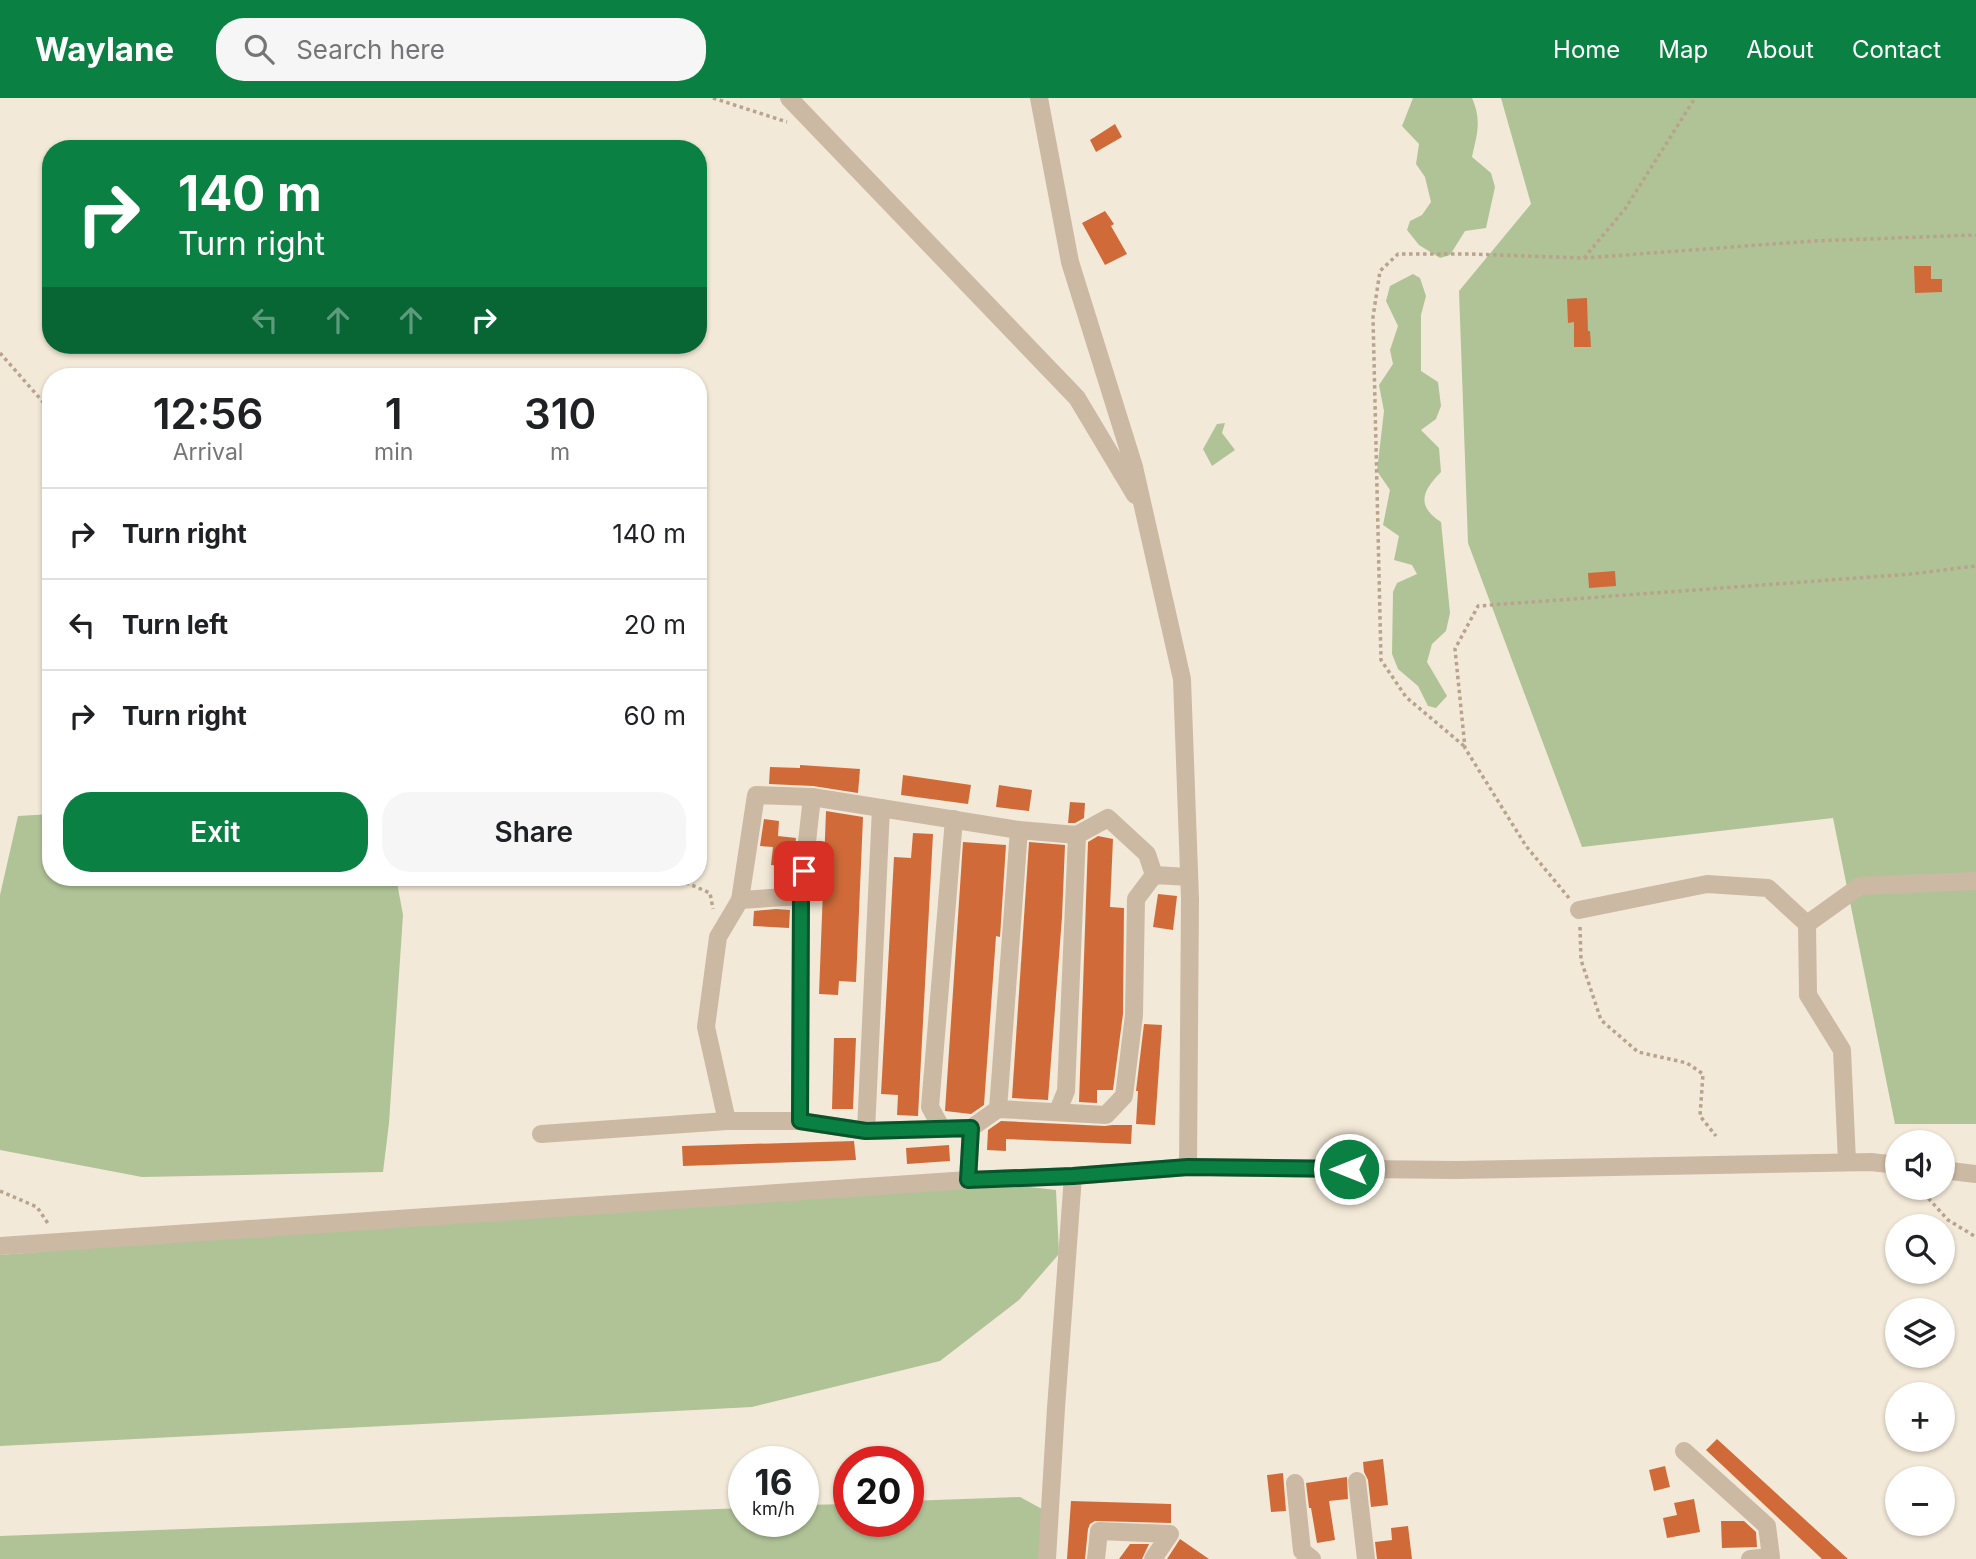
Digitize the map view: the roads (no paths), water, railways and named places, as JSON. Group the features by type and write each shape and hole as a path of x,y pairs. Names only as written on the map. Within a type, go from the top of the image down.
{"street":[{"path":"789,98 1077,398 1143,508"},
{"path":"1039,98 1070,262 1134,467 1182,679 1189,877 1188,1167"},
{"path":"727,1121 706,1027 718,937 740,900 755,795 812,797 1018,830 1077,835 1108,818 1147,854 1154,875"},
{"path":"800,1121 801,896 812,797"},
{"path":"866,1131 881,808"},
{"path":"942,1129 930,1107 954,819"},
{"path":"998,1109 1018,830"},
{"path":"1058,1111 1066,1091 1077,835"},
{"path":"1154,875 1189,877"},
{"path":"541,1135 727,1121 800,1121 866,1131 971,1128 998,1109 1105,1115 1124,1096 1134,1015 1136,898 1154,875"},
{"path":"1807,924 1860,886 1976,881"},
{"path":"1579,910 1707,884 1744,886 1768,888 1807,924 1808,995 1842,1050 1847,1162"},
{"path":"740,900 801,896"},
{"path":"968,1180 971,1128"},
{"path":"0,1246 1188,1167 1457,1170 1847,1162 1885,1164"},
{"path":"1955,1172 1976,1174"},
{"path":"1047,1559 1073,1176"},
{"path":"1684,1451 1767,1526 1771,1557 1750,1559"},
{"path":"1357,1481 1366,1559"},
{"path":"1295,1483 1301,1551 1312,1559"},
{"path":"1096,1559 1099,1531 1170,1534 1153,1559"}]}
